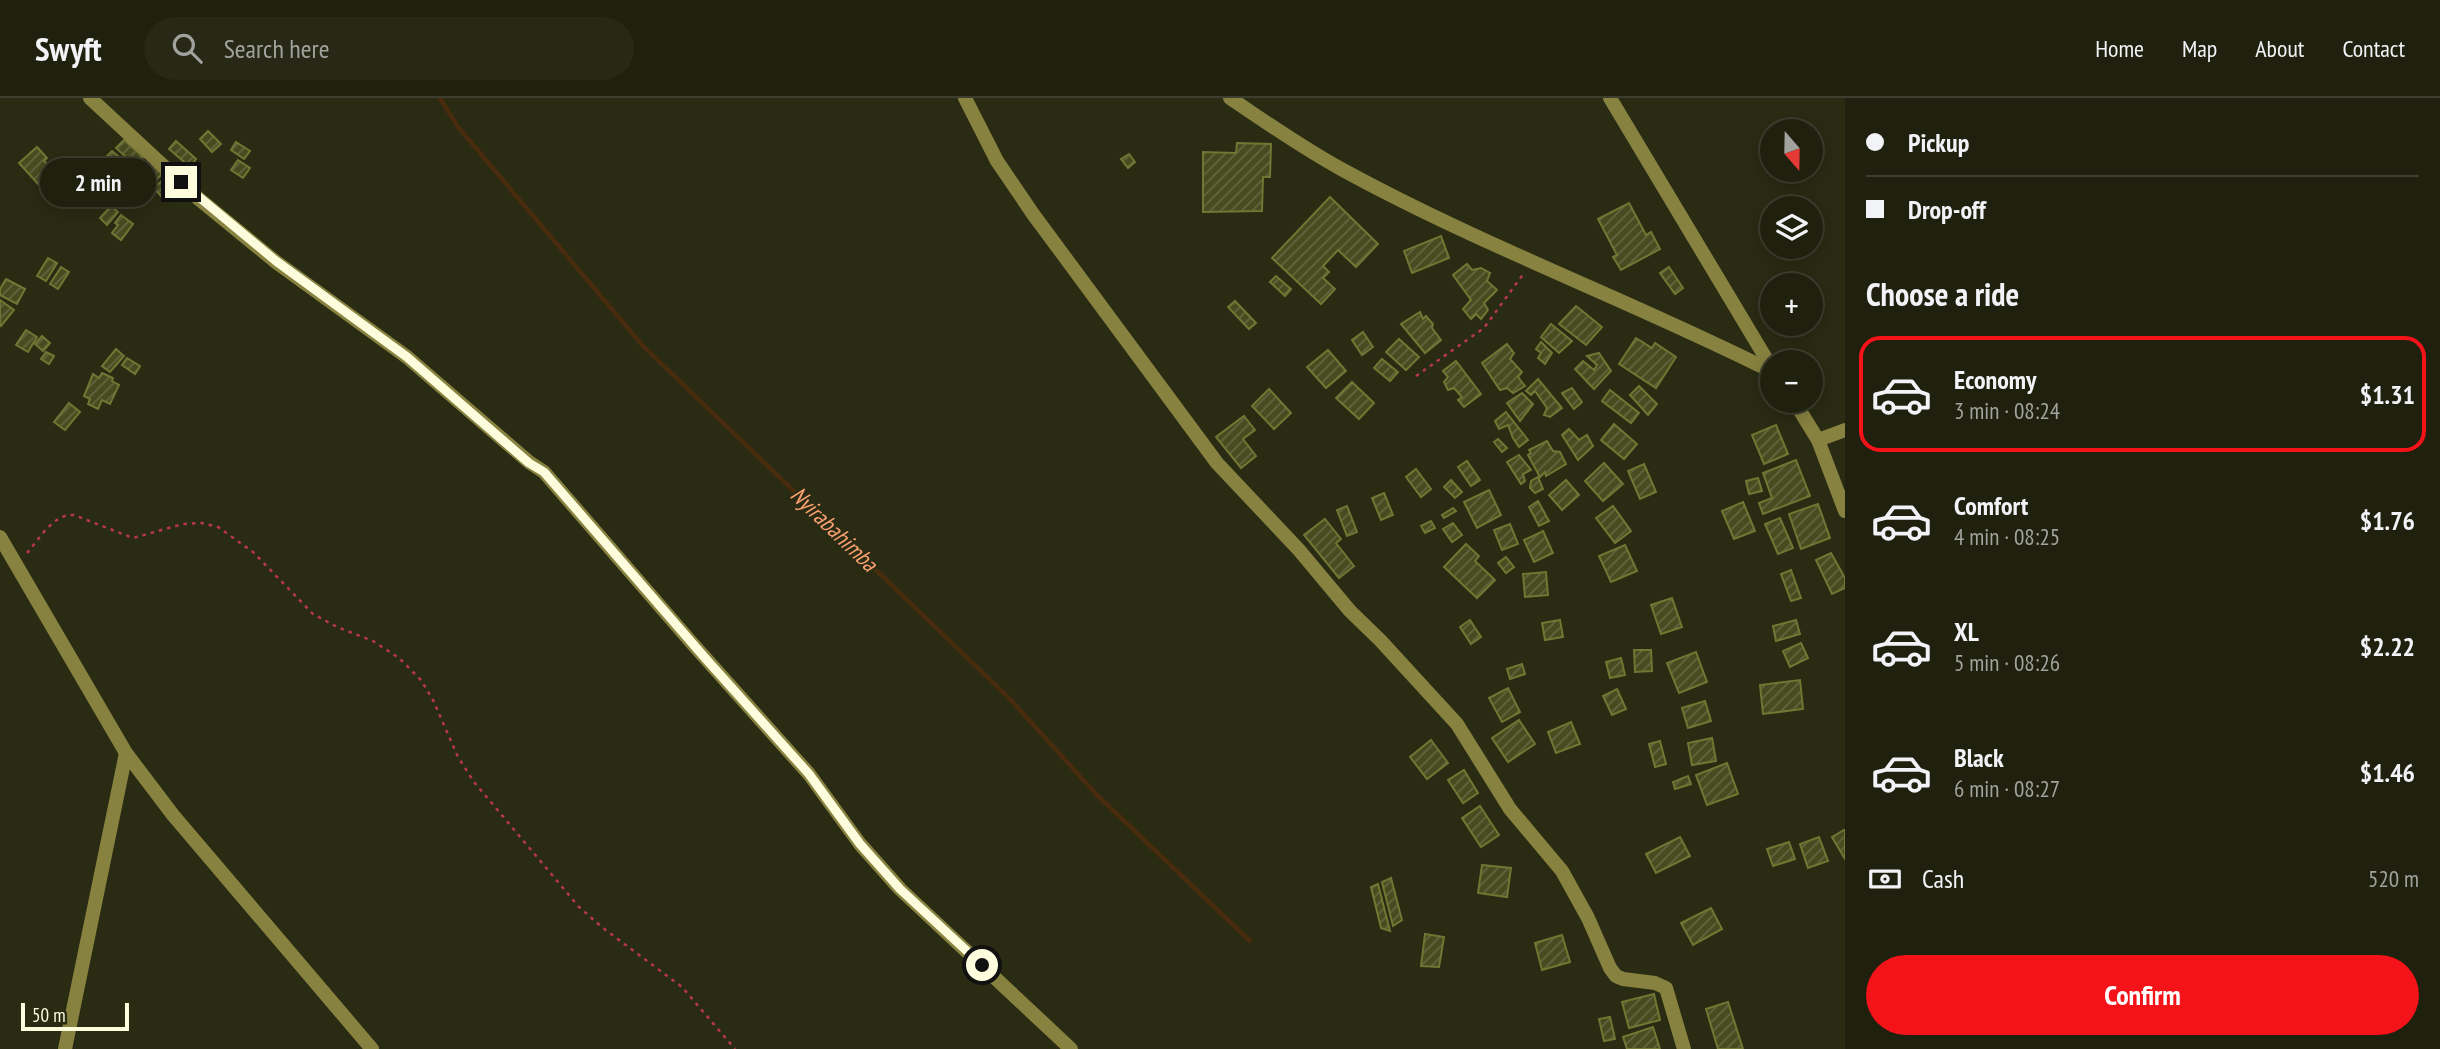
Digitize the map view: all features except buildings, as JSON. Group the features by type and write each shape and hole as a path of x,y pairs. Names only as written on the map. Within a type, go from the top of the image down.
{"street":[{"path":"90,98 199,199 407,357 529,463 544,472 809,774 860,844 884,871 1070,1049"},
{"path":"965,98 984,139 1025,203 1217,463 1350,611 1457,724 1510,809 1562,871 1588,918 1609,968 1623,979 1655,983 1666,988 1684,1049"},
{"path":"1230,98 1340,169 1404,202 1760,365"},
{"path":"1610,98 1760,350"},
{"path":"1801,413 1818,440 1845,512"},
{"path":"1818,440 1845,430"},
{"path":"0,537 126,752 214,864 372,1049"},
{"path":"65,1049 126,752"}],"path":[{"path":"1416,376 1484,328 1533,261"},
{"path":"16,565 55,522 67,514 133,538 183,524 202,523 218,527 253,552 313,614 373,641 400,658 421,680 433,700 458,757 474,782 571,897 603,928 682,987 735,1049"}],"waterway":[{"name":"Nyirabahimba","path":"440,98 458,127 643,346 1008,697 1097,795 1250,941"}],"route":[{"path":"181,182 276,261 407,357 529,463 544,472 809,774 860,844 900,889 982,965"}]}
